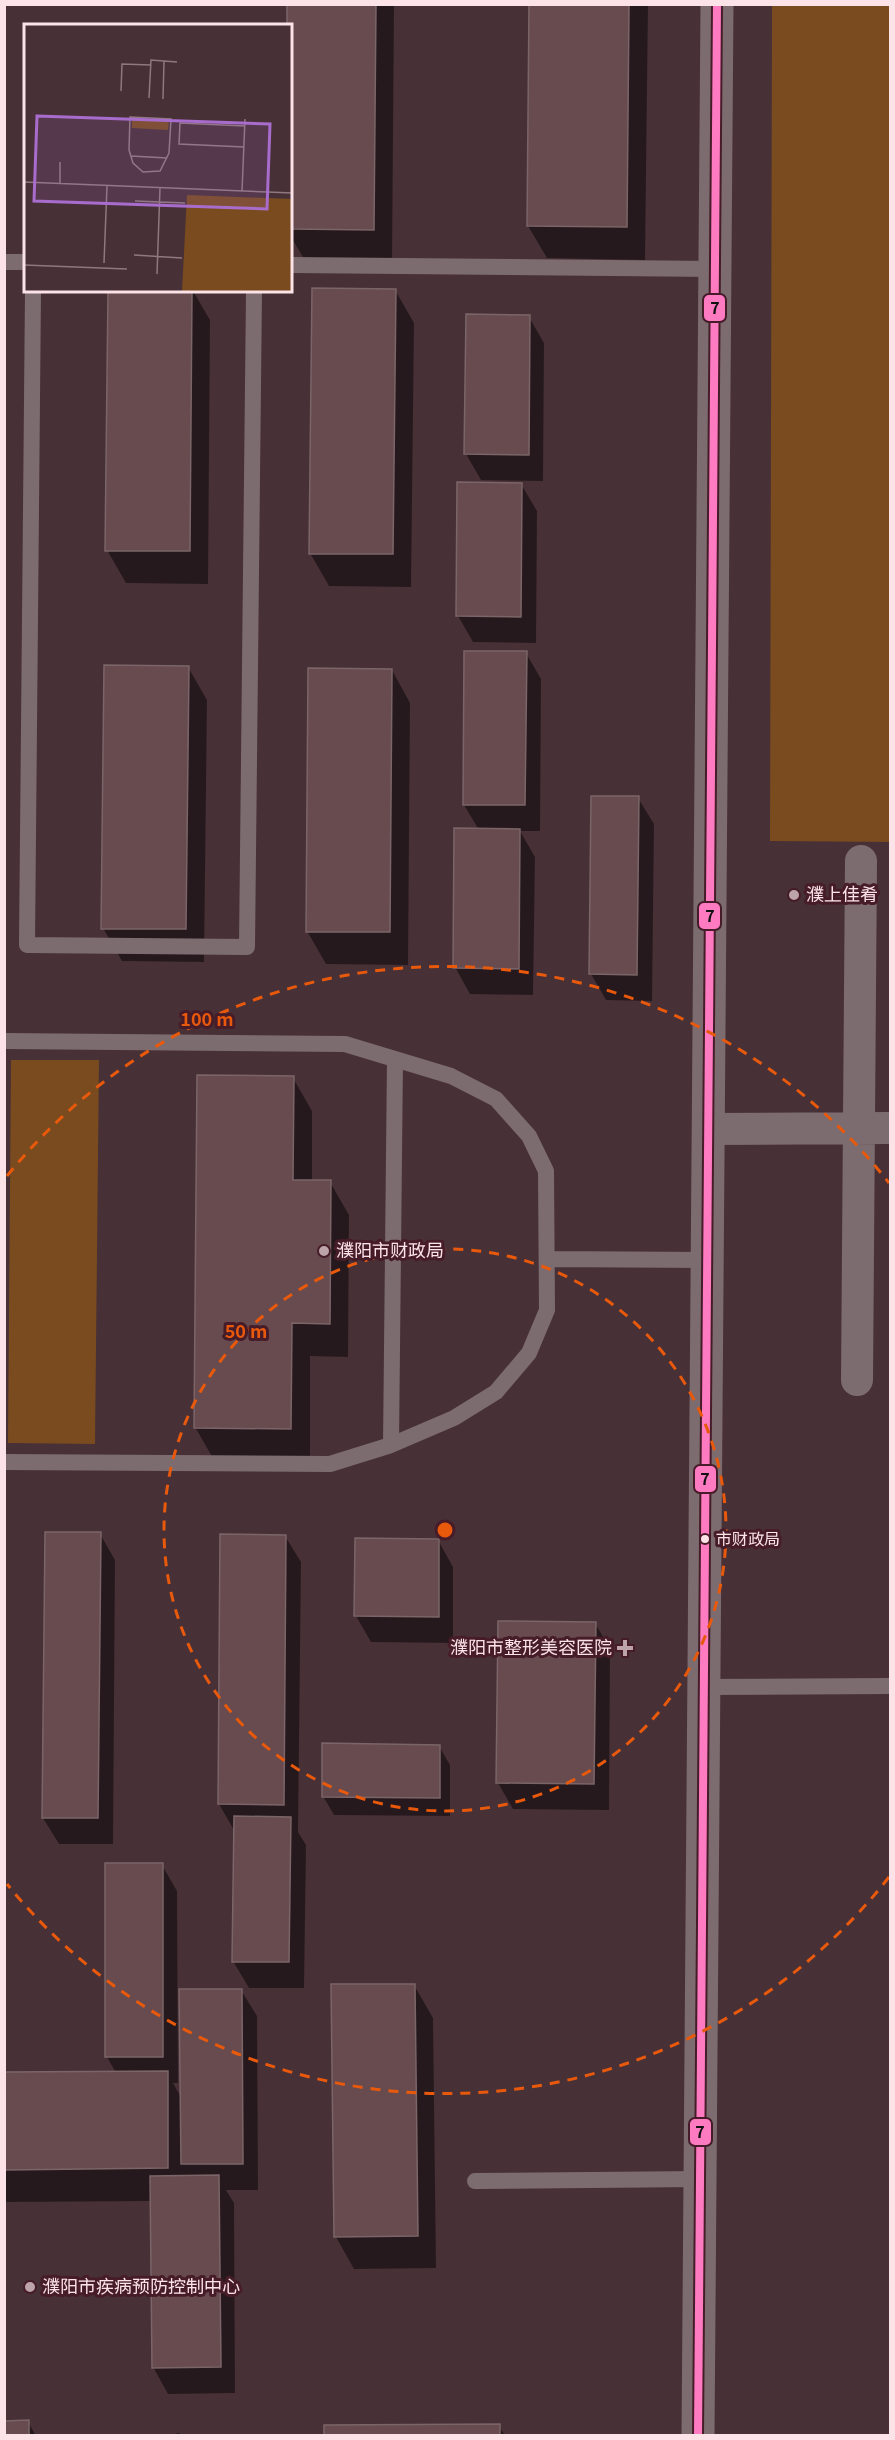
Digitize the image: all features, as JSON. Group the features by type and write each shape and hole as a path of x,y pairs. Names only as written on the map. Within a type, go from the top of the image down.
{"street":[{"path":"698,2436 717,4"},
{"path":"857,1380 861,861"},
{"path":"708,1129 891,1128"}],"lane":[{"path":"4,262 24,262"},
{"path":"292,265 715,269"},
{"path":"33,292 27,945 247,947 254,292"},
{"path":"4,1041 345,1044 451,1076 495,1099 529,1136 546,1171 547,1258 547,1310 529,1353 496,1392 454,1418 391,1445 330,1464 4,1462"},
{"path":"391,1445 395,1059"},
{"path":"547,1258 707,1260"},
{"path":"704,1687 891,1686"},
{"path":"475,2181 700,2179"}],"shaded area":[{"path":"772,5 890,5 890,842 770,841"},
{"path":"11,1060 99,1060 95,1444 8,1443"}],"building":[{"path":"287,4 376,4 374,230 292,229 292,24 287,24"},
{"path":"529,4 629,4 627,227 527,226"},
{"path":"312,288 396,289 393,554 309,554"},
{"path":"108,292 192,292 190,551 105,551"},
{"path":"466,314 530,315 529,455 464,454"},
{"path":"457,482 522,483 521,617 456,616"},
{"path":"464,651 527,651 525,805 463,805"},
{"path":"104,665 189,666 186,929 101,929"},
{"path":"308,668 392,669 390,932 306,932"},
{"path":"591,796 639,796 637,975 589,974"},
{"path":"454,828 520,829 519,969 453,968"},
{"path":"197,1075 294,1076 293,1180 331,1180 330,1324 292,1323 291,1429 194,1428"},
{"path":"45,1532 101,1532 98,1818 42,1818"},
{"path":"220,1534 286,1535 284,1805 218,1804"},
{"path":"355,1538 439,1539 439,1617 354,1616"},
{"path":"498,1621 596,1622 594,1784 496,1783"},
{"path":"322,1743 440,1745 440,1798 322,1797"},
{"path":"234,1816 291,1817 289,1962 232,1962"},
{"path":"105,1863 163,1863 163,2057 105,2057"},
{"path":"331,1984 415,1984 418,2236 334,2237"},
{"path":"179,1989 242,1989 243,2164 181,2164"},
{"path":"168,2071 168,2168 4,2170 4,2072"},
{"path":"219,2175 221,2367 152,2368 150,2176"},
{"path":"29,2420 29,2436 4,2436 4,2421"},
{"path":"500,2424 500,2436 324,2436 324,2425"}],"transit line":[{"name":"7","path":"698,2436 717,4"}],"place":[{"name":"濮上佳肴","path":"794,895"},
{"name":"濮阳市财政局","path":"324,1251"},
{"name":"市财政局","path":"705,1539"},
{"name":"濮阳市整形美容医院","path":"625,1648"},
{"name":"濮阳市疾病预防控制中心","path":"30,2287"}]}
